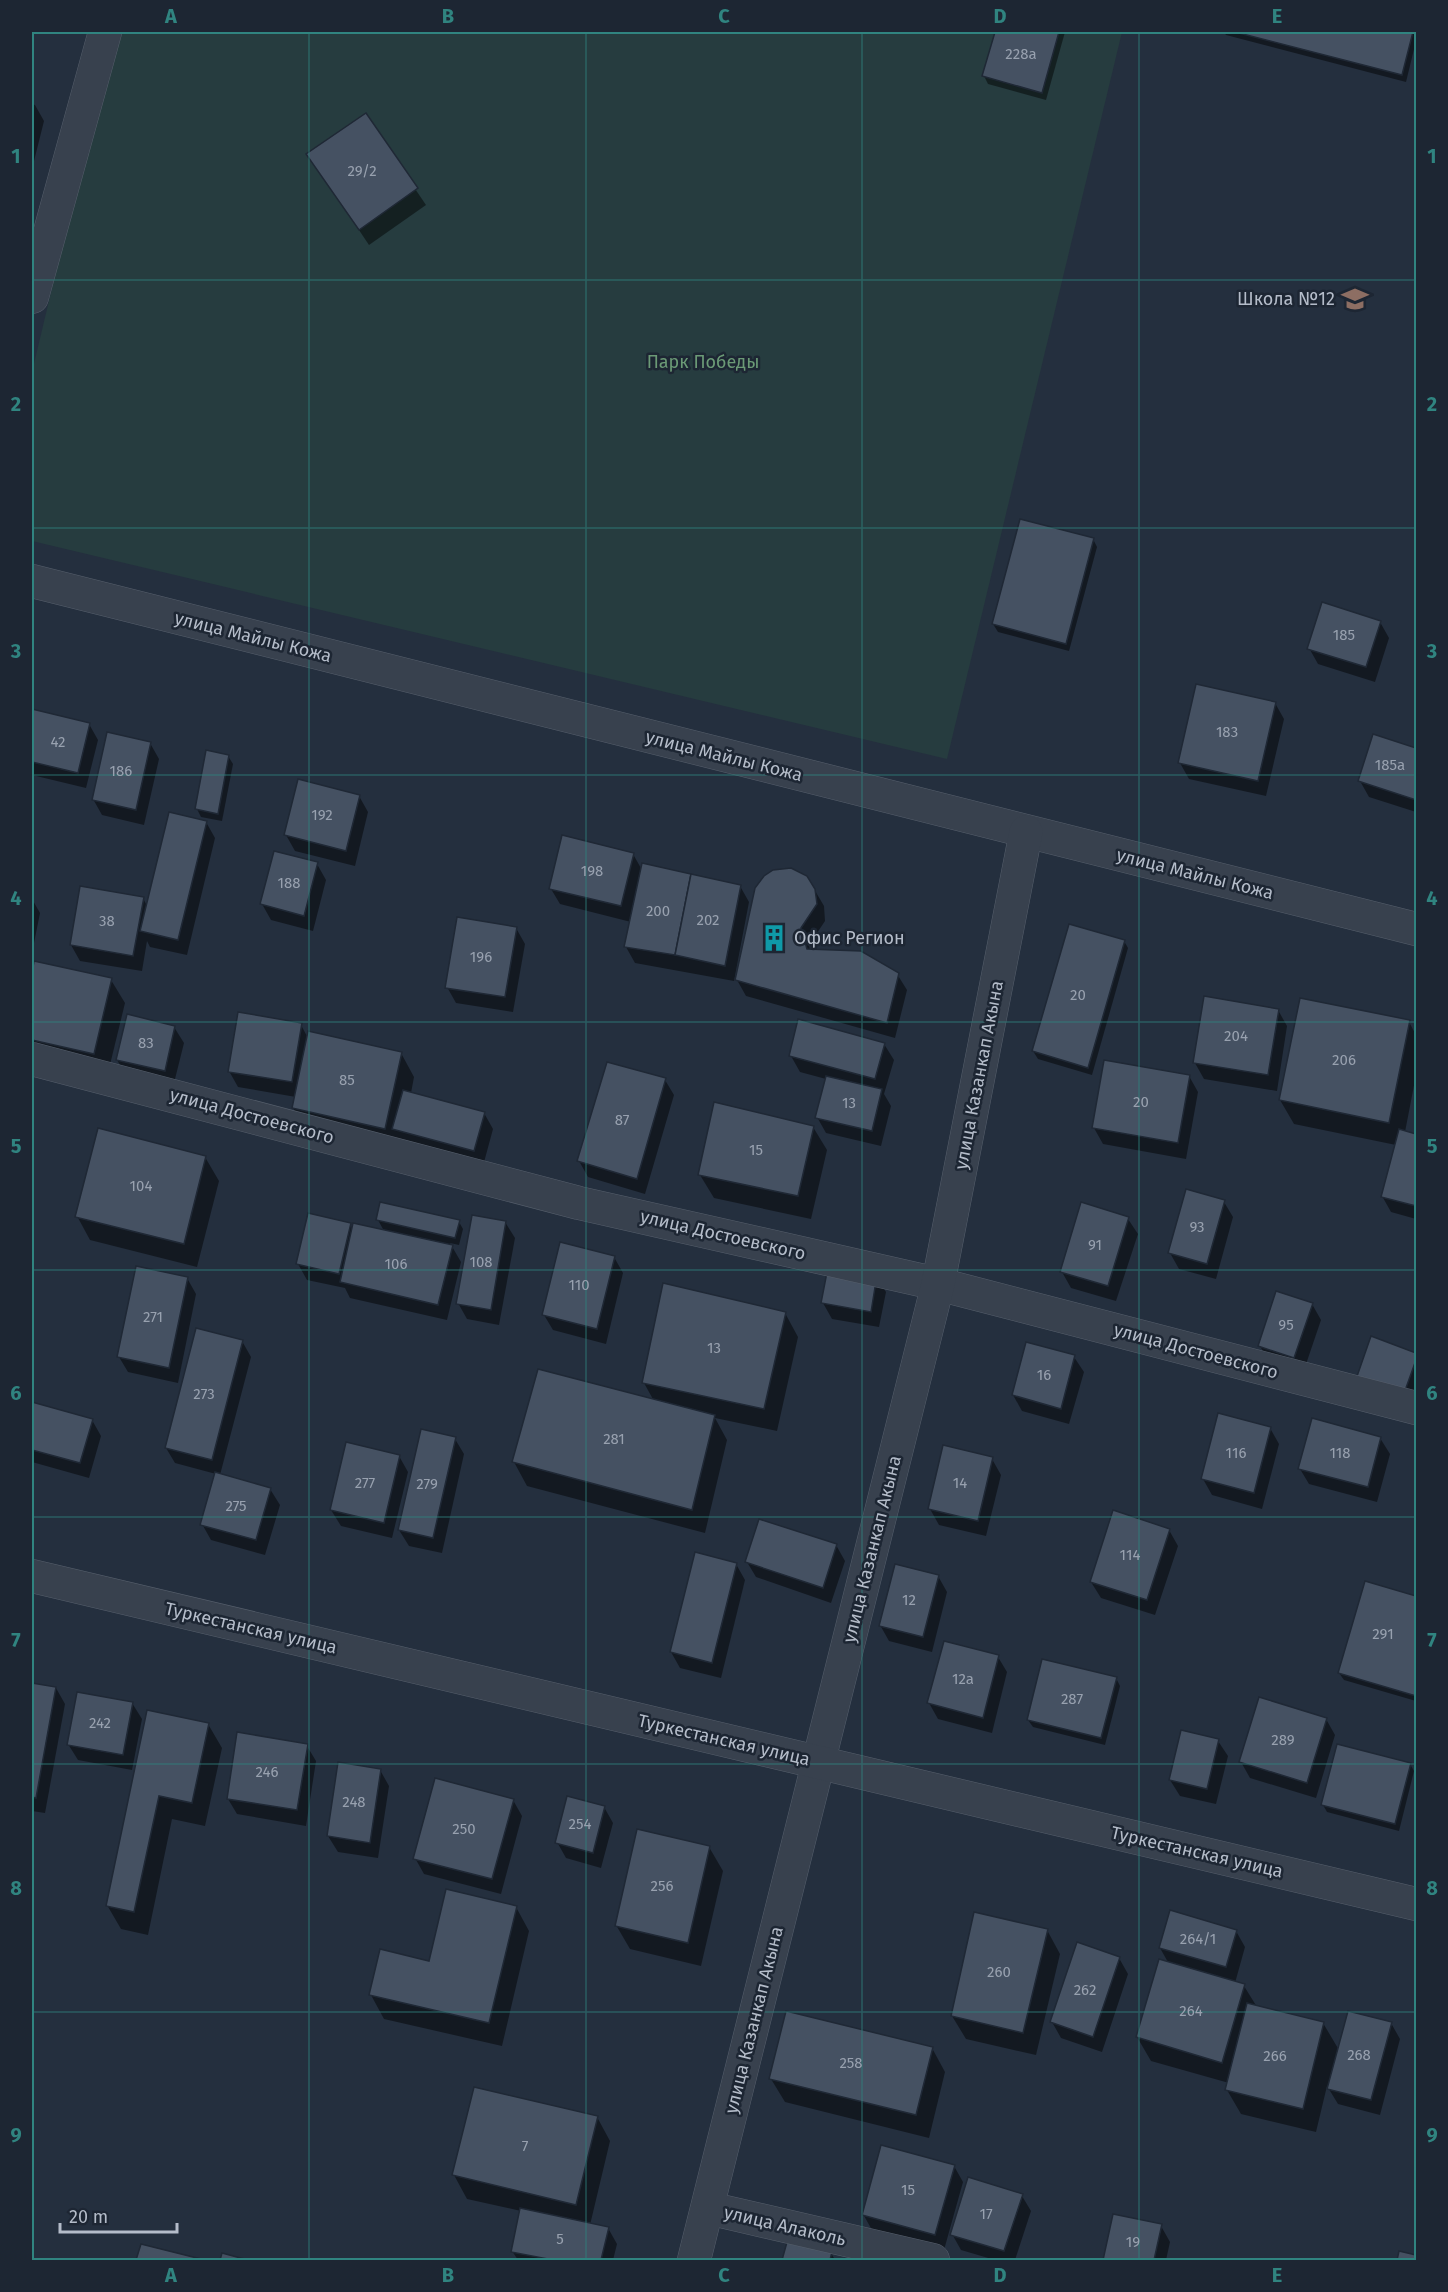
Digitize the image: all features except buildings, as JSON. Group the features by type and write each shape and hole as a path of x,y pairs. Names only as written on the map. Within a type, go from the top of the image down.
{"street":[{"path":"32,297 105,32"},
{"name":"улица Майлы Кожа","path":"32,581 1416,929"},
{"name":"улица Казанкап Акына","path":"694,2260 938,1284 1026,832"},
{"name":"улица Достоевского","path":"32,1059 579,1203 938,1284 1416,1408"},
{"name":"Туркестанская улица","path":"32,1576 1416,1904"},
{"name":"улица Алаколь","path":"708,2208 933,2260"}],"green space":[{"name":"Парк Победы","path":"113,32 1122,32 947,759 32,541 32,372"}],"place":[{"name":"Школа №12","path":"1355,299"},
{"name":"Офис Регион","path":"774,938"}]}
